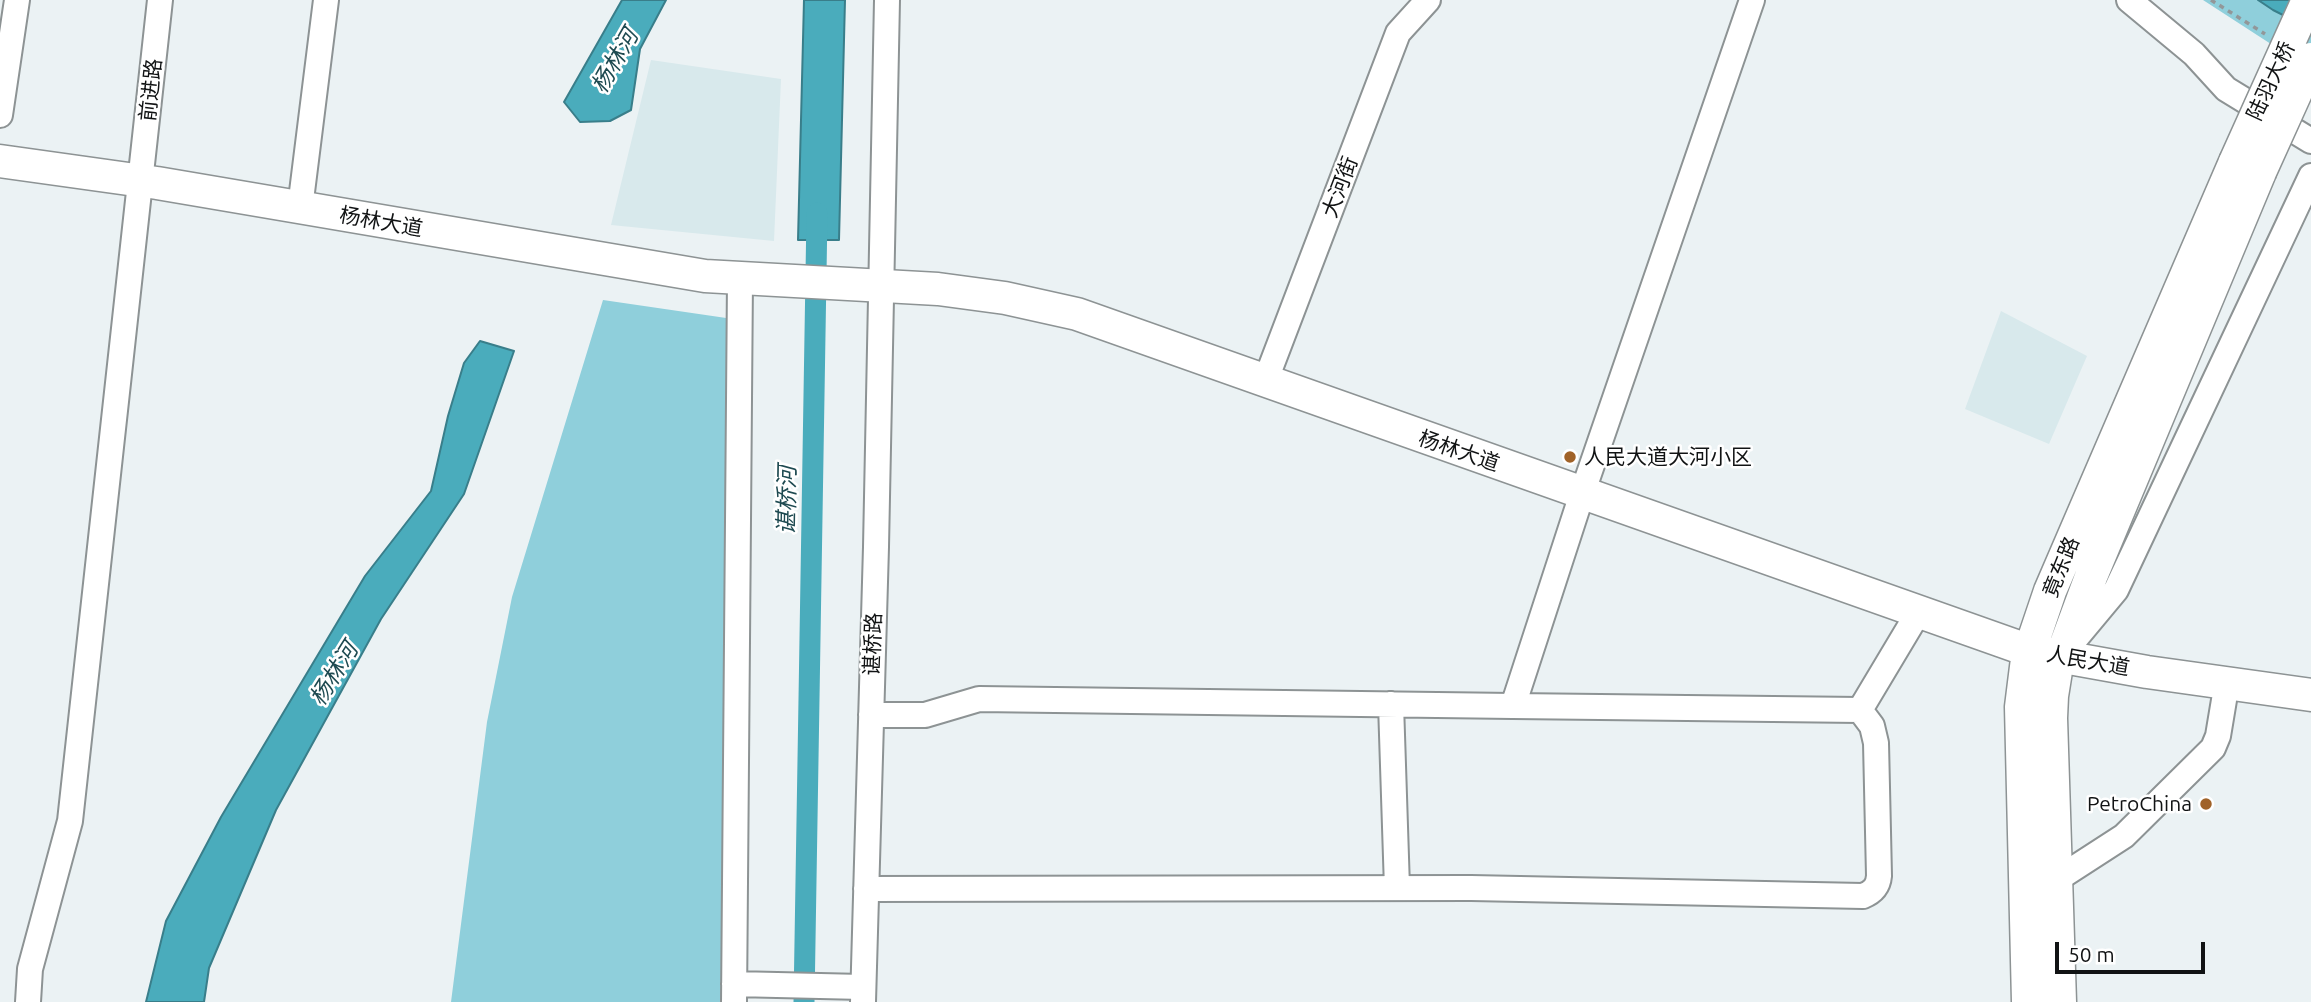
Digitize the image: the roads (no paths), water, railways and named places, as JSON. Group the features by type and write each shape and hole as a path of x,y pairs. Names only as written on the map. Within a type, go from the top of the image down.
{"main road":[{"name":"陆羽大桥","path":"2247,167 2308,0"},
{"name":"陆羽大桥","path":"2247,167 2311,58"},
{"name":"杨林大道","path":"0,161 142,181 657,270 751,280 938,289 1005,298 1077,314 2029,651"},
{"name":"竟东路","path":"2028,1002 2021,707 2023,677 2029,651 2058,572 2247,167"},
{"name":"竟东路","path":"2060,1002 2051,718 2052,696 2059,664 2247,167"},
{"name":"人民大道","path":"2029,651 2059,664 2127,686 2311,712"},
{"name":"人民大道","path":"2059,664 2147,672 2311,695"}],"street":[{"path":"0,115 18,0"},
{"name":"前进路","path":"28,1002 30,969 70,821 160,0"},
{"path":"300,208 326,0"},
{"name":"谌桥路","path":"863,994 887,0"},
{"name":"大河街","path":"1265,382 1398,33 1428,0"},
{"path":"1513,705 1582,494 1752,0"},
{"path":"2129,0 2194,54 2226,89 2311,141"},
{"path":"2059,664 2116,590 2311,176"},
{"path":"751,280 734,993 863,994"},
{"path":"1860,710 1919,613"},
{"path":"871,715 925,715 979,699 1860,710"},
{"path":"2056,880 2124,836 2213,747 2218,736 2224,700"},
{"path":"1391,704 1396,888"},
{"path":"866,889 1396,888 1863,896 1873,892 1879,876 1876,743 1872,726 1860,710"}],"water":[{"name":"杨林河","path":"622,0 666,0 640,49 631,110 610,121 580,122 564,102"},
{"path":"804,0 845,0 839,240 798,240"},
{"path":"2258,0 2311,0 2311,29 2273,10"},
{"name":"杨林河","path":"480,341 514,351 464,494 381,619 276,810 209,968 204,1002 146,1002 166,921 221,817 365,576 431,491 448,416 464,363"}],"waterway":[{"name":"谌桥河","path":"804,1002 817,213"}],"place":[{"name":"人民大道大河小区","path":"1570,457"},
{"name":"PetroChina","path":"2206,804"}]}
